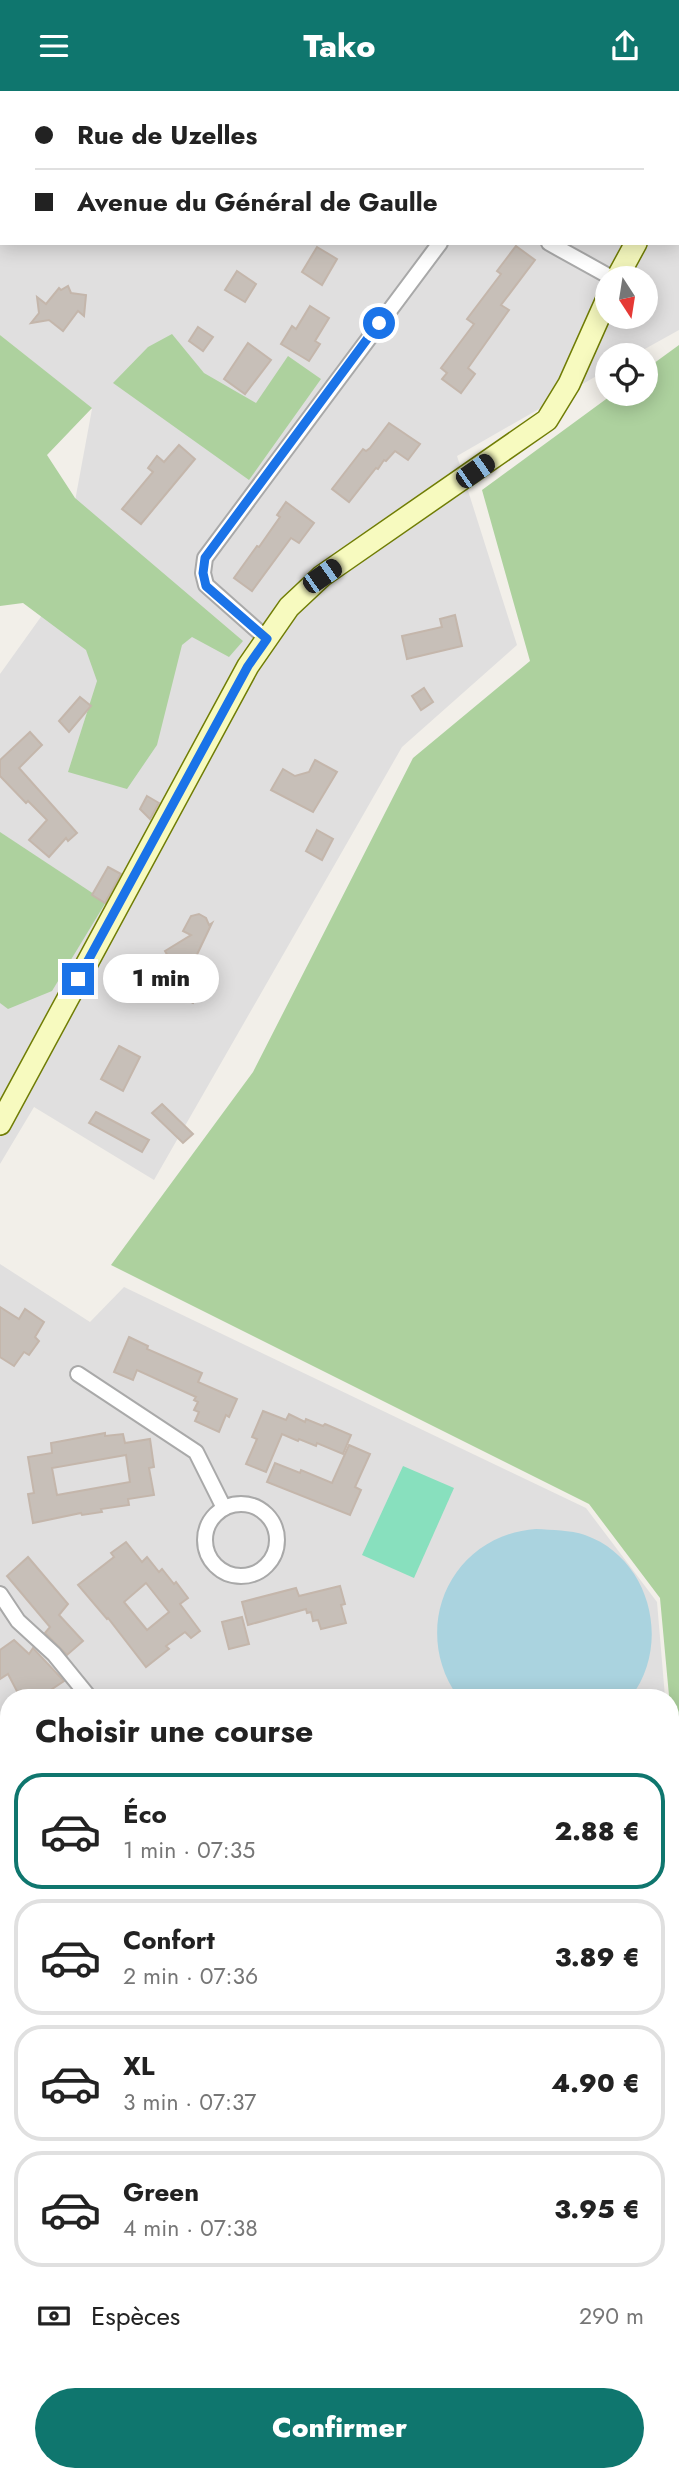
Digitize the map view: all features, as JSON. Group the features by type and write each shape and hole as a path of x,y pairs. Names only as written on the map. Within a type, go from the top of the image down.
{"street":[{"path":"267,639 206,586 203,573 205,558 439,245"},
{"path":"553,245 595,268"},
{"path":"622,266 635,245"},
{"path":"0,1124 248,666 289,607 322,576 547,420 569,384 595,326"},
{"path":"78,1374 196,1452 224,1509"},
{"path":"233,1505 254,1507 263,1511 275,1528 276,1548 266,1566 258,1572 238,1576 228,1574 219,1569 206,1552 207,1527 215,1514 224,1509 233,1505"},
{"path":"0,1594 19,1621 54,1654 82,1689"}],"shaded area":[{"path":"0,245 679,245 679,330 656,343 595,343 595,377 457,456 517,645 402,747 154,1180 34,1107 0,1164 0,674 58,593 92,409 0,335"},
{"path":"0,1264 90,1322 124,1287 586,1508 657,1602 664,1689 0,1689"}],"green space":[{"path":"172,334 204,373 256,403 288,356 321,379 249,480 113,383 148,347"},
{"path":"0,335 92,408 47,455 75,498 243,641 229,657 192,637 182,645 157,745 127,789 68,772 97,681 86,650 23,603 0,606"},
{"path":"679,345 679,1689 668,1689 660,1598 589,1504 111,1265 253,1072 413,758 530,661 482,490 597,406 658,406 658,360"},
{"path":"0,832 106,902 52,991 8,1009 0,1003"},
{"path":"403,1466 454,1488 414,1578 362,1555"}],"water":[{"path":"536,1529 579,1533 607,1546 625,1562 639,1582 648,1604 652,1628 650,1652 635,1689 454,1689 444,1670 438,1642 439,1615 447,1589 461,1567 481,1548 506,1535"}],"building":[{"path":"516,246 535,260 501,305 509,310 468,368 475,374 461,393 442,379 447,373 441,368 474,324 467,319 501,274 497,271"},
{"path":"317,247 337,259 322,285 302,272"},
{"path":"237,271 256,284 245,302 225,290"},
{"path":"68,286 71,293 86,295 84,316 78,311 63,331 49,320 31,323 39,313 37,297 46,304 59,288 61,290"},
{"path":"310,306 329,318 315,341 320,344 309,361 281,344 292,326 296,329"},
{"path":"198,327 213,337 203,351 189,341"},
{"path":"248,343 271,360 245,394 224,379"},
{"path":"389,423 420,444 408,460 395,451 376,468 349,502 332,489 363,449 366,451 370,448"},
{"path":"179,445 195,459 141,524 122,509 153,472 148,468 157,456 164,462"},
{"path":"286,502 314,523 299,543 291,538 252,591 234,578 280,517 277,515"},
{"path":"455,615 462,646 407,659 402,636 442,627 440,619"},
{"path":"424,688 433,702 421,710 412,696"},
{"path":"80,697 91,706 69,732 59,721"},
{"path":"30,732 42,745 19,768 77,833 68,841 66,838 49,857 29,840 47,820 0,776 0,760"},
{"path":"315,760 337,772 313,812 271,790 283,769 295,776 309,772"},
{"path":"147,796 159,803 150,819 140,809"},
{"path":"317,830 333,839 322,860 306,851"},
{"path":"108,867 121,874 105,903 92,895"},
{"path":"199,914 206,918 209,925 212,923 192,965 198,975 195,982 202,986 193,1003 173,993 181,978 165,951 191,935 183,931 191,916"},
{"path":"119,1046 140,1057 123,1091 101,1079"},
{"path":"162,1104 193,1134 183,1143 152,1113"},
{"path":"96,1112 149,1140 142,1152 89,1123"},
{"path":"0,1307 19,1319 25,1309 44,1322 35,1337 39,1341 29,1355 24,1352 14,1366 0,1357"},
{"path":"129,1337 148,1346 147,1349 202,1373 198,1382 237,1399 219,1432 195,1421 199,1412 194,1410 198,1402 194,1400 196,1397 137,1370 133,1380 114,1372"},
{"path":"263,1411 286,1420 289,1414 305,1422 306,1419 323,1426 325,1424 351,1435 343,1454 317,1443 316,1446 282,1434 266,1472 246,1464 257,1439 252,1437"},
{"path":"105,1433 105,1436 123,1434 125,1443 150,1439 154,1467 149,1468 154,1495 128,1499 129,1505 101,1509 102,1512 81,1513 33,1523 28,1494 34,1493 28,1457 52,1453 51,1443","holes":["126,1455 130,1482 57,1495 52,1468"]},
{"path":"349,1445 370,1454 355,1487 361,1490 350,1515 267,1482 275,1463 332,1483"},
{"path":"126,1542 142,1562 147,1557 159,1572 162,1569 188,1598 180,1604 200,1631 191,1638 185,1632 166,1646 169,1649 146,1667 78,1585 114,1557 111,1553","holes":["146,1583 169,1612 147,1630 124,1602"]},
{"path":"28,1557 68,1604 59,1615 83,1641 67,1655 45,1633 50,1627 7,1576"},
{"path":"340,1586 346,1623 321,1629 318,1620 313,1621 311,1612 307,1613 306,1609 248,1625 242,1602 296,1588 299,1596"},
{"path":"242,1617 249,1644 229,1649 222,1622"},
{"path":"14,1640 29,1654 33,1648 64,1681 52,1689 16,1689 8,1674 0,1679 0,1650"}],"route":[{"path":"78,979 248,666 267,639 206,586 203,573 205,558 379,323"}]}
